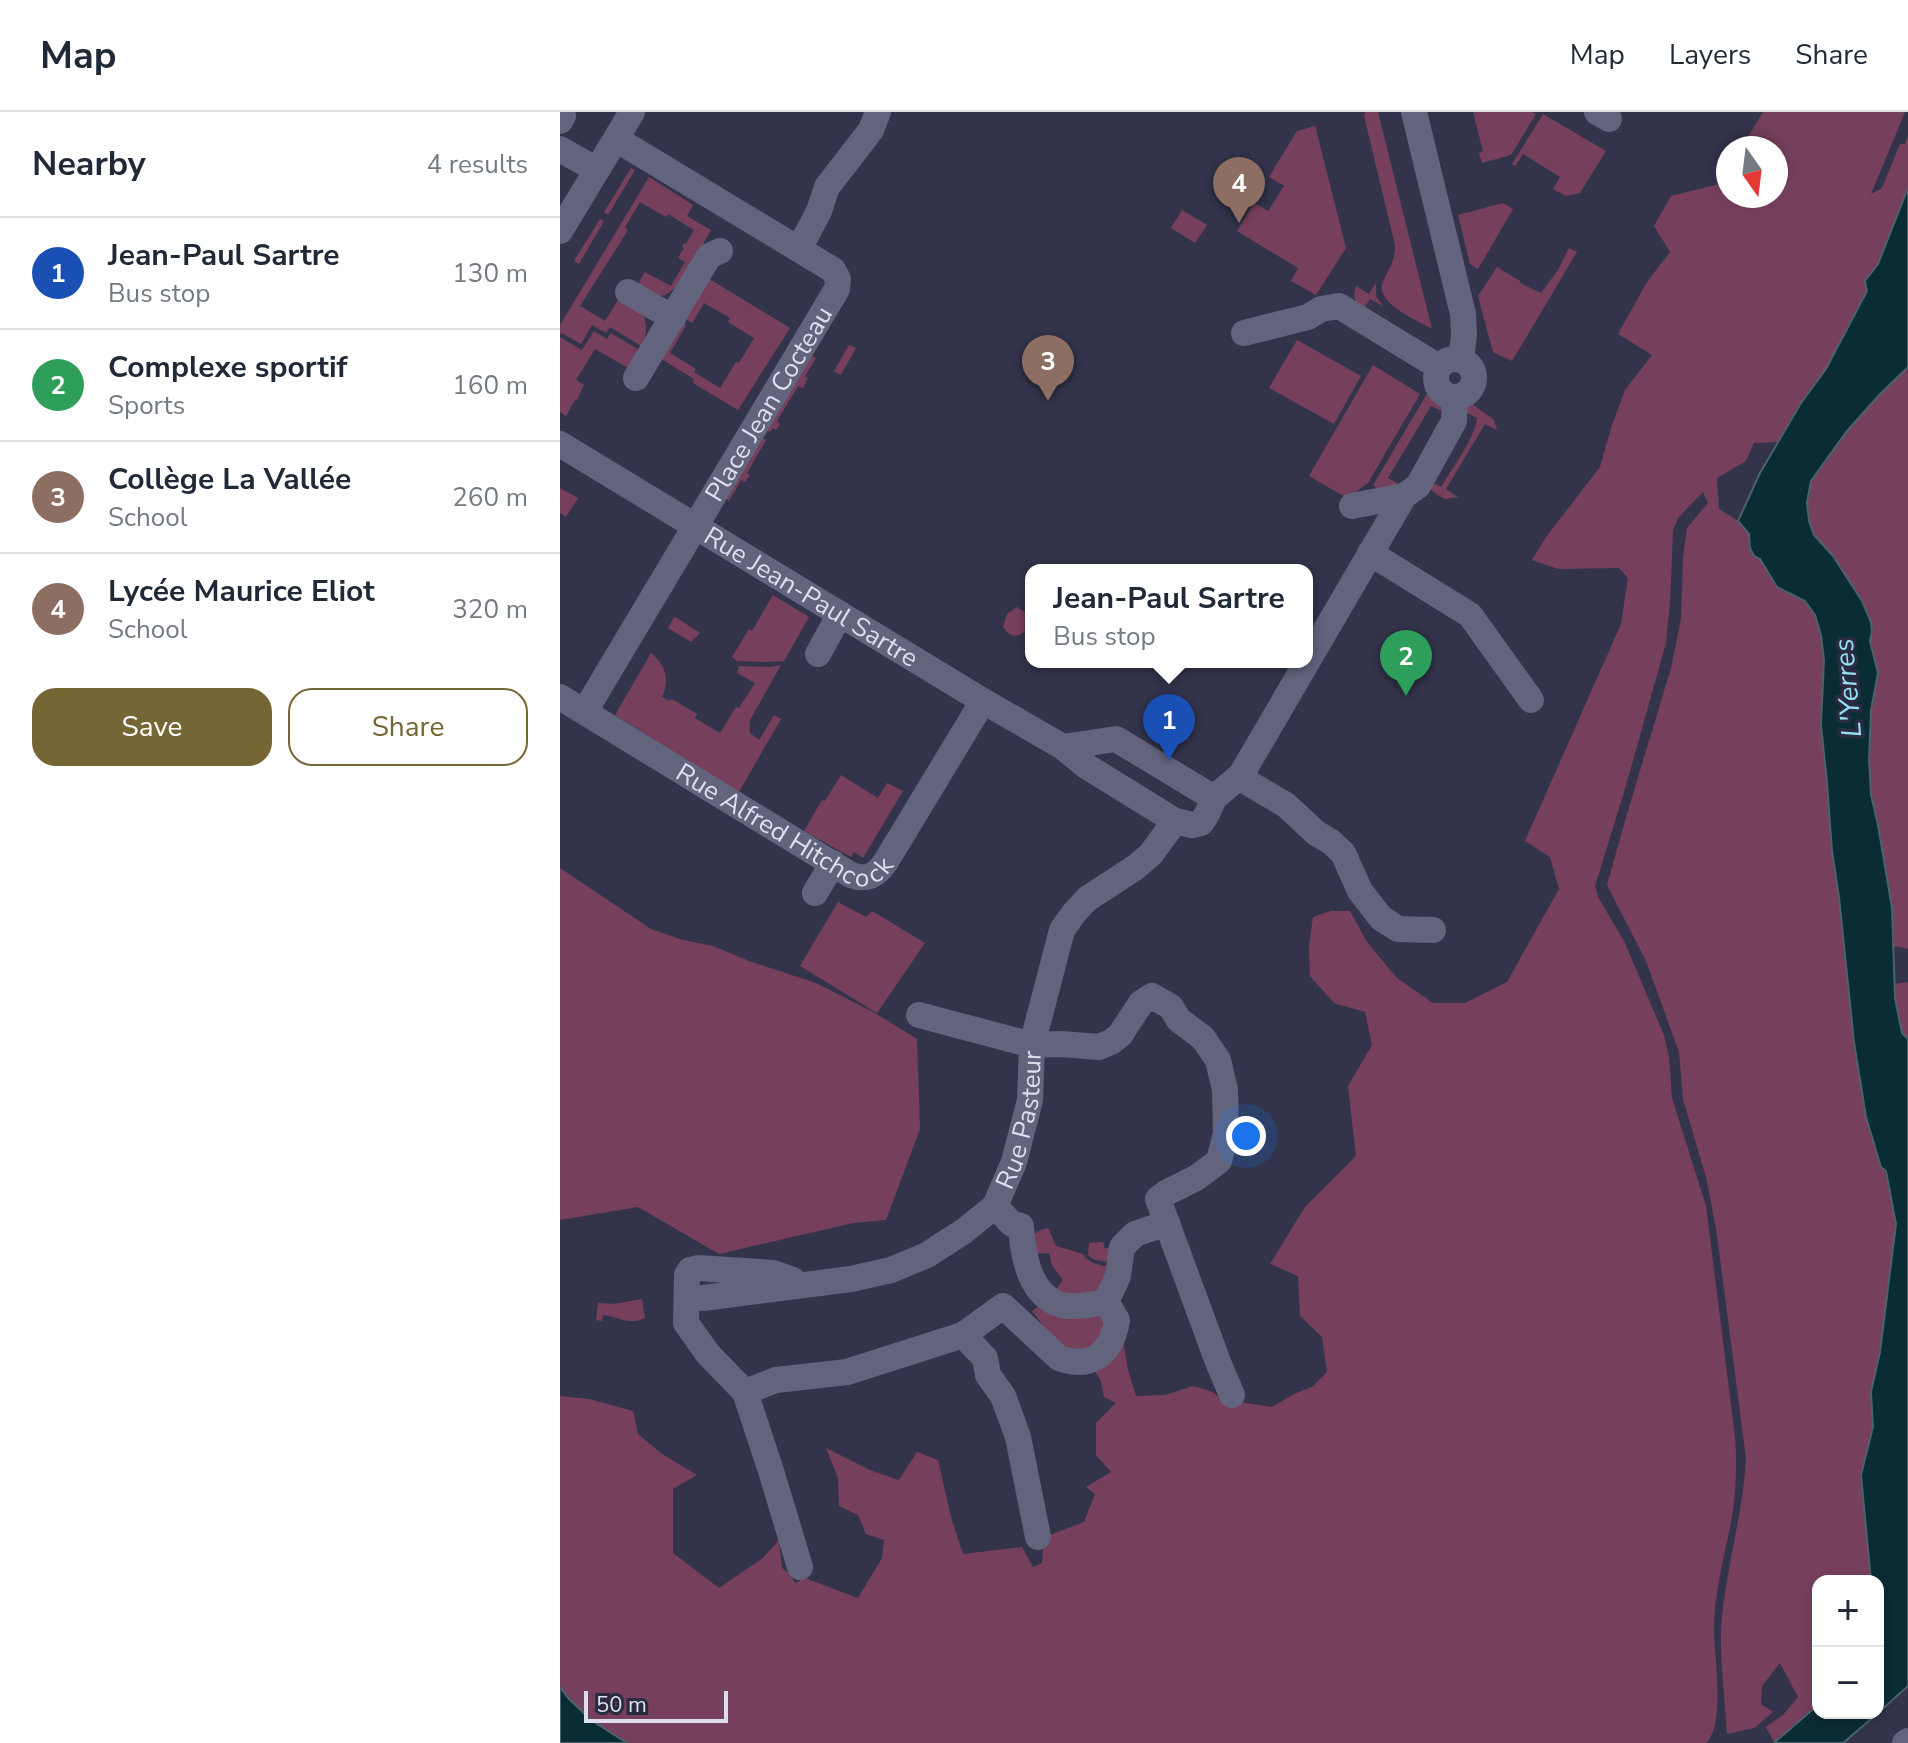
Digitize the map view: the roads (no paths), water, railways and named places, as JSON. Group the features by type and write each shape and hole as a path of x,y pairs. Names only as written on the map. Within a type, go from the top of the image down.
{"street":[{"path":"560,231 632,112"},
{"path":"616,139 799,249 819,211 827,187 871,130 878,112"},
{"path":"1414,112 1463,314 1464,335 1450,363"},
{"path":"560,149 597,170"},
{"name":"Place Jean Cocteau","path":"585,711 837,289 838,279 833,270 799,249"},
{"path":"636,378 709,256 720,251"},
{"path":"628,292 673,318"},
{"path":"1244,333 1339,306 1450,363 1472,367 1474,376 1474,383 1466,394 1455,397 1454,421 1370,553 1313,651"},
{"name":"Rue Jean-Paul Sartre","path":"560,444 1063,747 1086,766 1175,821"},
{"path":"1352,506 1411,491"},
{"path":"1370,553 1470,615 1531,700"},
{"path":"818,654 840,614"},
{"path":"1175,821 1192,825 1201,823 1214,798 1241,775 1303,668"},
{"name":"Rue Alfred Hitchcock","path":"560,697 859,878 869,877 878,871 983,701"},
{"path":"1063,747 1116,739 1214,798"},
{"path":"1241,775 1247,782 1286,805 1343,853 1360,891 1381,918 1398,929 1433,930"},
{"name":"Rue Pasteur","path":"703,1298 851,1279 891,1270 927,1255 995,1206 1014,1162 1030,1100 1032,1045 1062,930 1087,899 1151,854 1175,821"},
{"path":"815,893 833,863"},
{"path":"919,1015 1032,1045 1099,1047 1120,1035 1141,1003 1152,996 1171,1007 1179,1020 1203,1038 1218,1060 1225,1090 1226,1133 1219,1161 1158,1199 1232,1395"},
{"path":"995,1206 1012,1224 1021,1226 1022,1251 1031,1276 1045,1296 1063,1306 1106,1302"},
{"path":"1106,1302 1118,1276 1122,1247 1135,1234 1167,1223"},
{"path":"800,1567 745,1392 708,1354 686,1323 687,1275 690,1270 698,1268 773,1273 806,1285"},
{"path":"745,1392 776,1380 847,1372 963,1335 1003,1306 1059,1358 1082,1363 1097,1357 1113,1339 1117,1320 1106,1302"},
{"path":"963,1335 985,1358 988,1375 1003,1396 1018,1437 1038,1537"}],"water":[{"name":"L'Yerres","path":"1908,188 1908,367 1847,431 1811,481 1807,502 1814,535 1833,556 1862,601 1871,622 1870,641 1878,673 1871,710 1871,795 1892,908 1895,998 1902,1033 1908,1039 1908,1686 1884,1708 1884,1575 1870,1575 1861,1475 1873,1427 1871,1392 1880,1352 1896,1224 1886,1171 1881,1167 1866,1117 1854,1042 1821,725 1824,660 1821,635 1815,615 1805,601 1777,587 1760,559 1754,556 1749,534 1738,521 1760,473 1801,403 1826,369 1867,291 1865,281 1878,264"},
{"path":"560,1687 591,1720 627,1743 560,1743"},
{"path":"1812,1710 1812,1719 1871,1719 1843,1743 1774,1743"}],"place":[{"name":"Lycée Maurice Eliot","path":"1239,223"},
{"name":"Collège La Vallée","path":"1048,401"},
{"name":"Complexe sportif","path":"1406,696"},
{"name":"Jean-Paul Sartre","path":"1169,760"}]}
